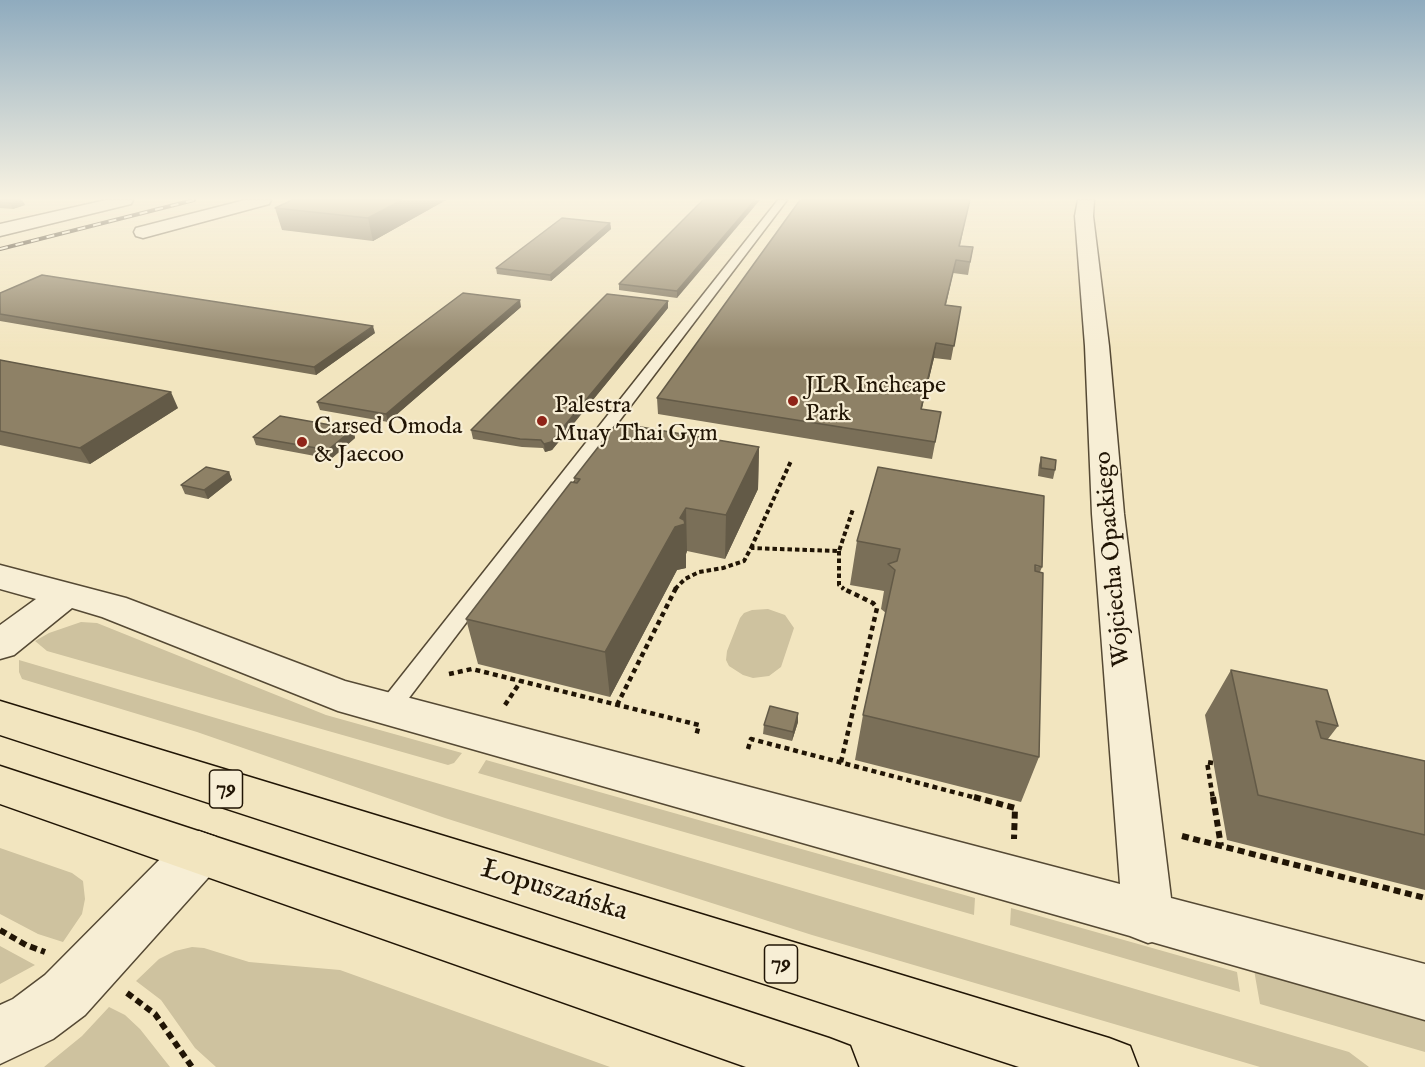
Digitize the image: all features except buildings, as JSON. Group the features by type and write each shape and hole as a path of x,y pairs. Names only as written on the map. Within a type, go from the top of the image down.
{"main road":[{"name":"Łopuszańska","path":"0,718 1109,1067"},
{"path":"0,785 829,1067"}],"street":[{"name":"Wojciecha Opackiego","path":"1087,250 1097,346 1108,514 1148,918"},
{"path":"0,577 113,607 338,695 1425,993"},
{"path":"0,645 66,594"},
{"path":"0,1035 33,1019 65,994 199,853"}],"lane":[{"path":"388,709 743,250"}],"path":[{"path":"617,705 677,586 690,575 744,561 791,461"},
{"path":"841,762 877,608 873,603 847,592 838,585 839,551 853,508"},
{"path":"751,548 839,551"},
{"path":"452,675 472,669 699,725 696,736"},
{"path":"500,713 521,681"},
{"path":"748,750 752,739 1015,808 1014,849"},
{"path":"1214,763 1207,762 1221,846"},
{"path":"1139,825 1425,898"},
{"path":"1289,856 1291,864"},
{"path":"1356,873 1358,881"},
{"path":"1412,887 1414,895"},
{"path":"0,930 26,945 54,955"},
{"path":"120,988 154,1014 192,1067"}],"shaded area":[{"path":"768,609 785,615 794,628 781,667 769,676 753,678 729,666 726,660 727,651 744,613"},
{"path":"81,622 97,623 326,715 462,753 454,763 448,765 47,651 35,641 49,633"},
{"path":"19,660 1349,1052 1369,1067 1260,1067 812,935 445,818 197,732 22,679 19,672"},
{"path":"486,760 975,898 974,915 478,773"},
{"path":"0,848 72,873 83,881 85,899 82,914 63,942 38,934 0,914"},
{"path":"1011,908 1237,972 1240,992 1010,925"},
{"path":"0,946 35,965 0,984"},
{"path":"192,947 204,948 249,962 340,970 610,1067 216,1067 195,1048 161,1000 136,981 159,959 175,951"},
{"path":"1254,970 1425,1017 1425,1052 1260,1004"},
{"path":"109,1007 125,1015 140,1029 170,1067 44,1067 82,1036"}],"place":[{"name":"JLR Inchcape Park","path":"793,401"},
{"name":"Palestra Muay Thai Gym","path":"542,421"},
{"name":"Carsed Omoda & Jaecoo","path":"302,442"}]}
